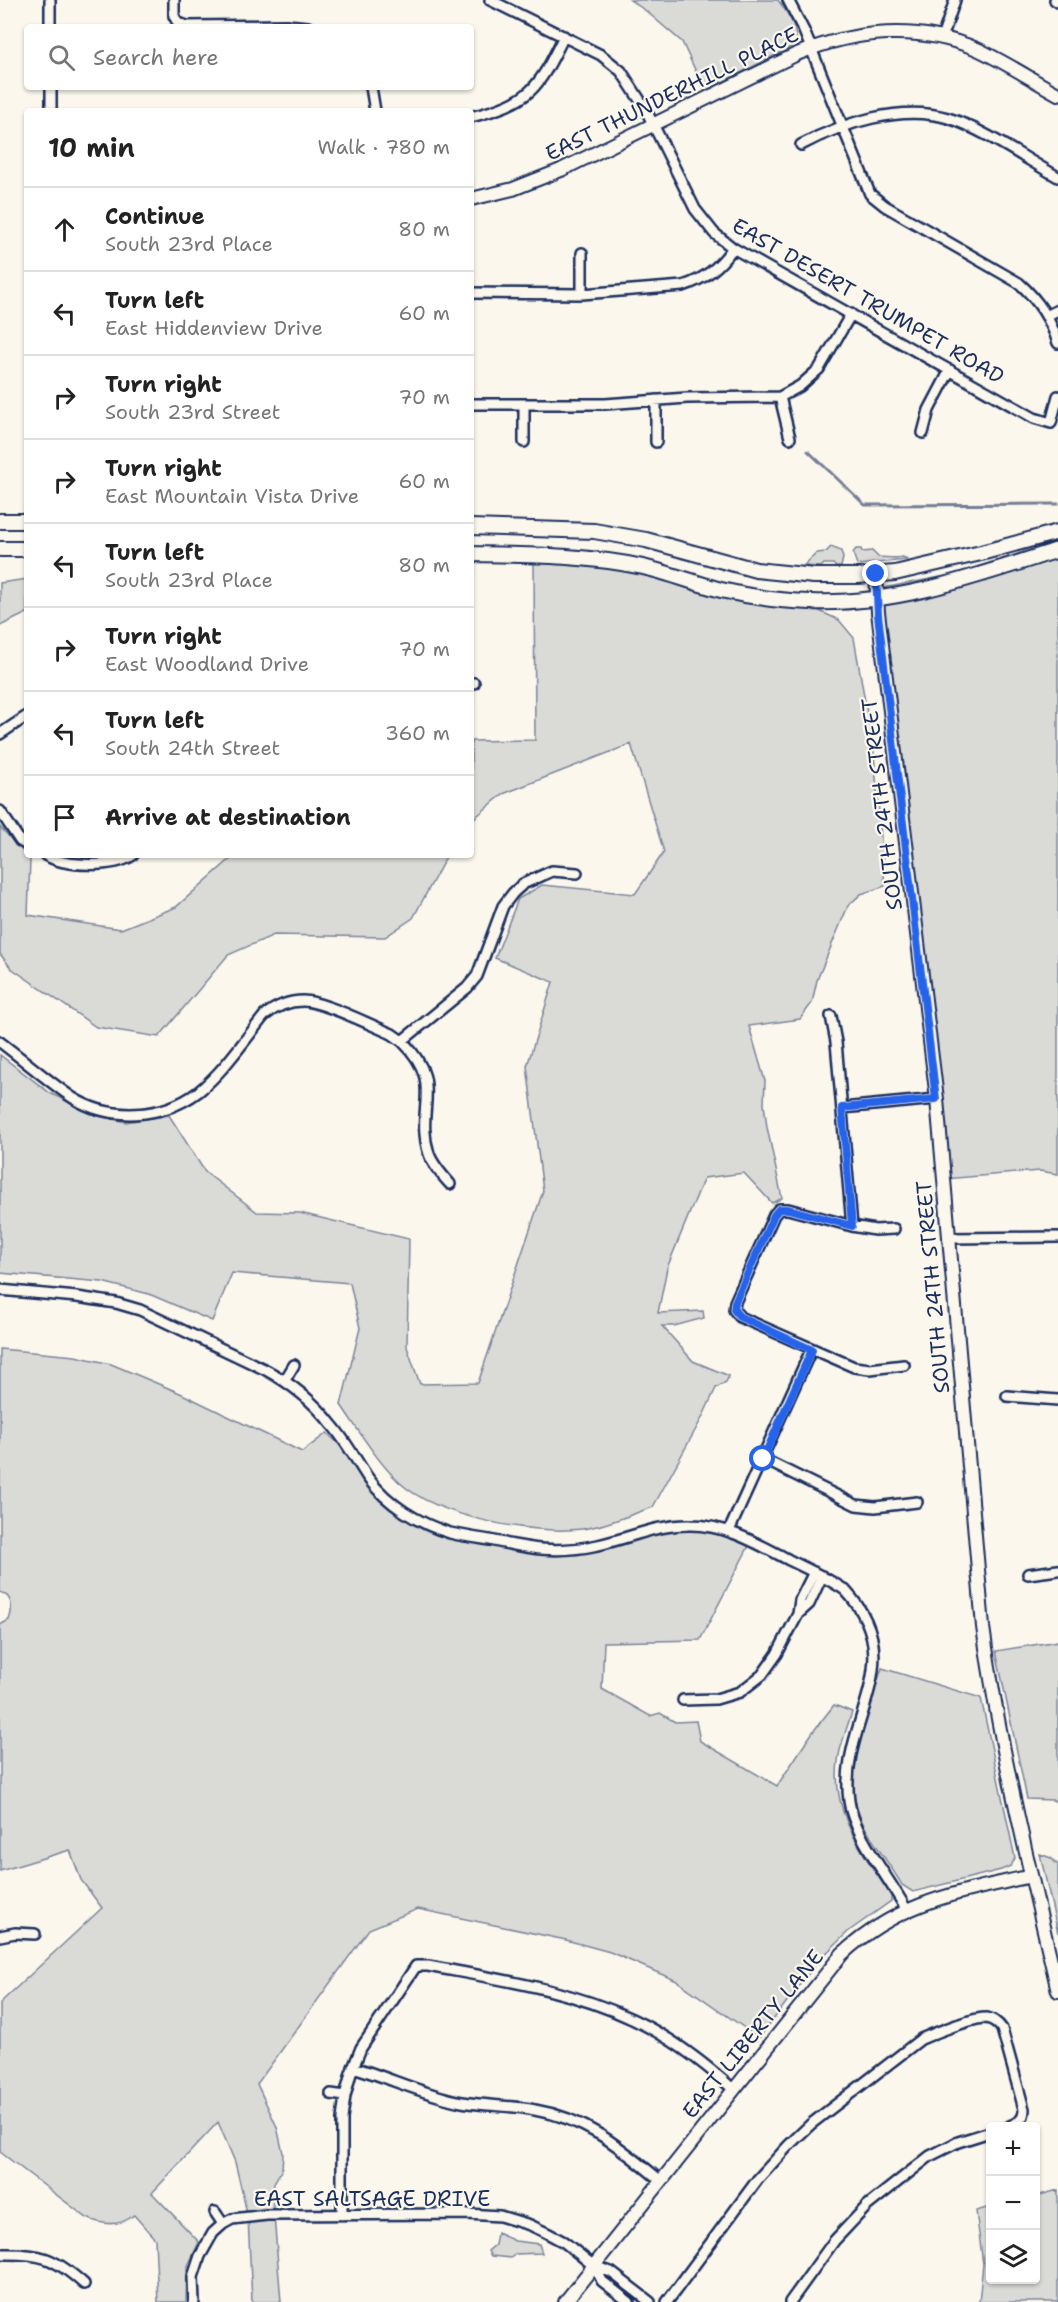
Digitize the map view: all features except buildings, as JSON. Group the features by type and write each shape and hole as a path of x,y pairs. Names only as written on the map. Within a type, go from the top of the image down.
{"main road":[{"path":"0,521 24,521"},
{"path":"474,527 594,531 646,540 756,570 814,576 876,574 940,564 1058,532"},
{"path":"0,549 24,549"},
{"path":"474,554 591,558 644,568 721,590 788,601 859,601 897,597 945,586 1058,550"}],"street":[{"path":"50,0 50,24"},
{"path":"174,0 174,16 181,24"},
{"name":"EAST DESERT TRUMPET ROAD","path":"490,0 601,55 621,71 654,125 695,209 714,233 733,248 1034,418 1051,423 1058,396"},
{"path":"788,0 811,48 866,188 876,200 1013,279 1030,293 1046,316 1058,342"},
{"path":"942,38 955,0"},
{"name":"EAST THUNDERHILL PLACE","path":"474,198 513,189 547,176 811,48 844,38 872,33 907,33 942,38 977,49 1058,94"},
{"path":"474,116 506,107 528,95 540,79 564,36"},
{"path":"51,90 51,108"},
{"path":"372,90 374,108"},
{"path":"801,145 861,120 887,115 936,115 981,133 1058,177"},
{"path":"474,293 582,294 683,286 704,278 712,272 733,248"},
{"path":"582,253 582,294"},
{"path":"1046,316 1058,310"},
{"path":"474,404 605,404 656,400 780,397 800,386 819,369 850,314"},
{"path":"923,433 929,410 950,370"},
{"path":"780,397 790,438"},
{"path":"656,400 656,442"},
{"path":"524,404 524,442"},
{"name":"SOUTH 24TH STREET","path":"876,574 877,599 936,1099 983,1627 996,1710 1058,1991"},
{"path":"0,735 24,719"},
{"path":"0,812 24,843"},
{"path":"50,858 88,865 128,858"},
{"path":"402,1041 467,988 477,976 502,906 513,893 523,884 552,871 577,873"},
{"path":"0,1042 74,1098 101,1111 144,1114 163,1109 198,1092 264,1016 274,1008 303,1001 319,1004 392,1034 413,1051 422,1065 427,1083 425,1137 434,1164 450,1184"},
{"path":"831,1016 852,1226"},
{"path":"842,1108 936,1099"},
{"path":"894,1229 875,1230 788,1209 779,1209 774,1215 735,1302 734,1310 740,1317 854,1367 870,1369 904,1365"},
{"path":"948,1238 1058,1237"},
{"path":"0,1290 77,1297 140,1310 285,1380 318,1408 334,1427 369,1480 383,1495 404,1512 449,1533 530,1549 557,1551 601,1544 659,1527 692,1525 729,1531 818,1574 845,1590 862,1612 874,1642 875,1666 847,1768 849,1804 869,1848 906,1910"},
{"path":"729,1531 812,1350"},
{"path":"285,1380 294,1365"},
{"path":"1007,1396 1058,1400"},
{"path":"763,1459 856,1505 875,1507 917,1502"},
{"path":"1028,1574 1058,1570"},
{"path":"683,1700 716,1699 740,1692 769,1668 818,1574"},
{"name":"EAST LIBERTY LANE","path":"566,2302 842,1954 864,1935 906,1910 938,1898 1031,1876"},
{"path":"0,1936 15,1933 35,1934"},
{"path":"342,2215 342,2119 345,2096 353,2067 367,2039 416,1966 428,1966 485,1977 568,1995 597,2004 657,2033 713,2072 733,2089"},
{"path":"667,2302 758,2179 782,2152 811,2124 921,2039 935,2032 986,2018 996,2021 1002,2029 1023,2102 1024,2116 1020,2122"},
{"path":"353,2067 441,2097 463,2102 533,2109 565,2117 603,2135 661,2181"},
{"path":"331,2094 345,2096"},
{"path":"790,2302 834,2241 867,2206 930,2156 958,2142 986,2133"},
{"path":"194,2302 193,2277 200,2256 213,2233 223,2223 215,2212"},
{"name":"EAST SALTSAGE DRIVE","path":"223,2223 232,2219 267,2215 467,2214 500,2216 530,2225 572,2248 594,2266 611,2272 650,2302"},
{"path":"0,2254 37,2255 66,2268 84,2284"},
{"name":"EAST SALTSAGE DRIVE","path":"594,2266 602,2281 628,2301 635,2289"}],"shaded area":[{"path":"630,0 778,0 794,27 795,45 705,91 682,42"},
{"path":"1058,541 1058,1174 1040,1171 944,1179 877,589 951,575"},
{"path":"831,547 841,551 843,558 841,567 833,564 824,564 821,567 803,566 817,553 826,552"},
{"path":"856,549 861,549 862,552 872,551 878,557 903,557 907,560 857,565 853,553"},
{"path":"534,561 640,572 813,608 839,620 854,638 874,753 885,886 861,894 848,906 817,980 812,1003 800,1019 749,1026 765,1081 764,1104 767,1127 782,1198 772,1203 744,1173 704,1178 667,1268 658,1313 703,1311 704,1318 674,1326 662,1326 693,1361 729,1376 726,1382 716,1388 653,1507 599,1526 561,1530 512,1526 460,1514 416,1494 399,1482 383,1464 341,1405 360,1328 350,1283 232,1273 212,1321 149,1294 102,1282 0,1273 0,1055 50,1093 92,1114 126,1122 169,1115 205,1172 257,1212 300,1213 409,1239 407,1347 420,1384 478,1383 543,1191 527,1066 553,982 495,958 518,899 542,885 635,894 664,852 631,744 503,794 474,818 474,741 535,740"},
{"path":"24,579 24,614 0,626 0,583"},
{"path":"0,827 24,853 24,858 30,859 28,915 121,929 176,907 232,858 445,858 413,918 385,937 274,935 228,955 159,1037 96,1027 11,968 0,954"},
{"path":"0,1349 75,1356 111,1364 180,1393 302,1452 327,1433 357,1461 370,1480 425,1523 557,1551 692,1525 752,1540 700,1640 604,1642 602,1689 650,1716 660,1713 675,1722 696,1721 700,1741 777,1786 812,1733 834,1705 852,1712 838,1761 837,1780 840,1799 852,1833 891,1896 891,1901 849,1931 819,1960 759,2038 677,1981 610,1952 566,1940 418,1909 369,1929 257,2084 277,2127 283,2153 282,2169 274,2183 273,2203 281,2302 252,2302 248,2217 235,2162 218,2122 152,2193 199,2242 187,2268 186,2302 158,2302 155,2239 134,2215 123,2222 111,2224 87,2218 0,2152 0,2003 102,1908 81,1880 70,1850 0,1871 0,1625 9,1620 11,1607 10,1600 0,1592"},
{"path":"1058,1641 1058,1803 1053,1800 1027,1799 996,1651"},
{"path":"882,1668 981,1698 1015,1858 1011,1866 913,1892 902,1885 860,1817 853,1780 858,1742"},
{"path":"1040,1854 1051,1858 1058,1865 1058,1933"},
{"path":"1058,2190 1058,2302 979,2302 983,2264 976,2211 986,2208 986,2284 1040,2284 1040,2195"},
{"path":"497,2233 515,2241 539,2244 542,2253 515,2254 511,2258 491,2256 488,2251 495,2245"}],"waterway":[{"path":"808,451 865,505 1058,504"}],"route":[{"path":"763,1459 812,1350 740,1317 734,1310 735,1302 774,1215 779,1209 788,1209 852,1226 842,1108 936,1099 878,615 876,574"}]}
